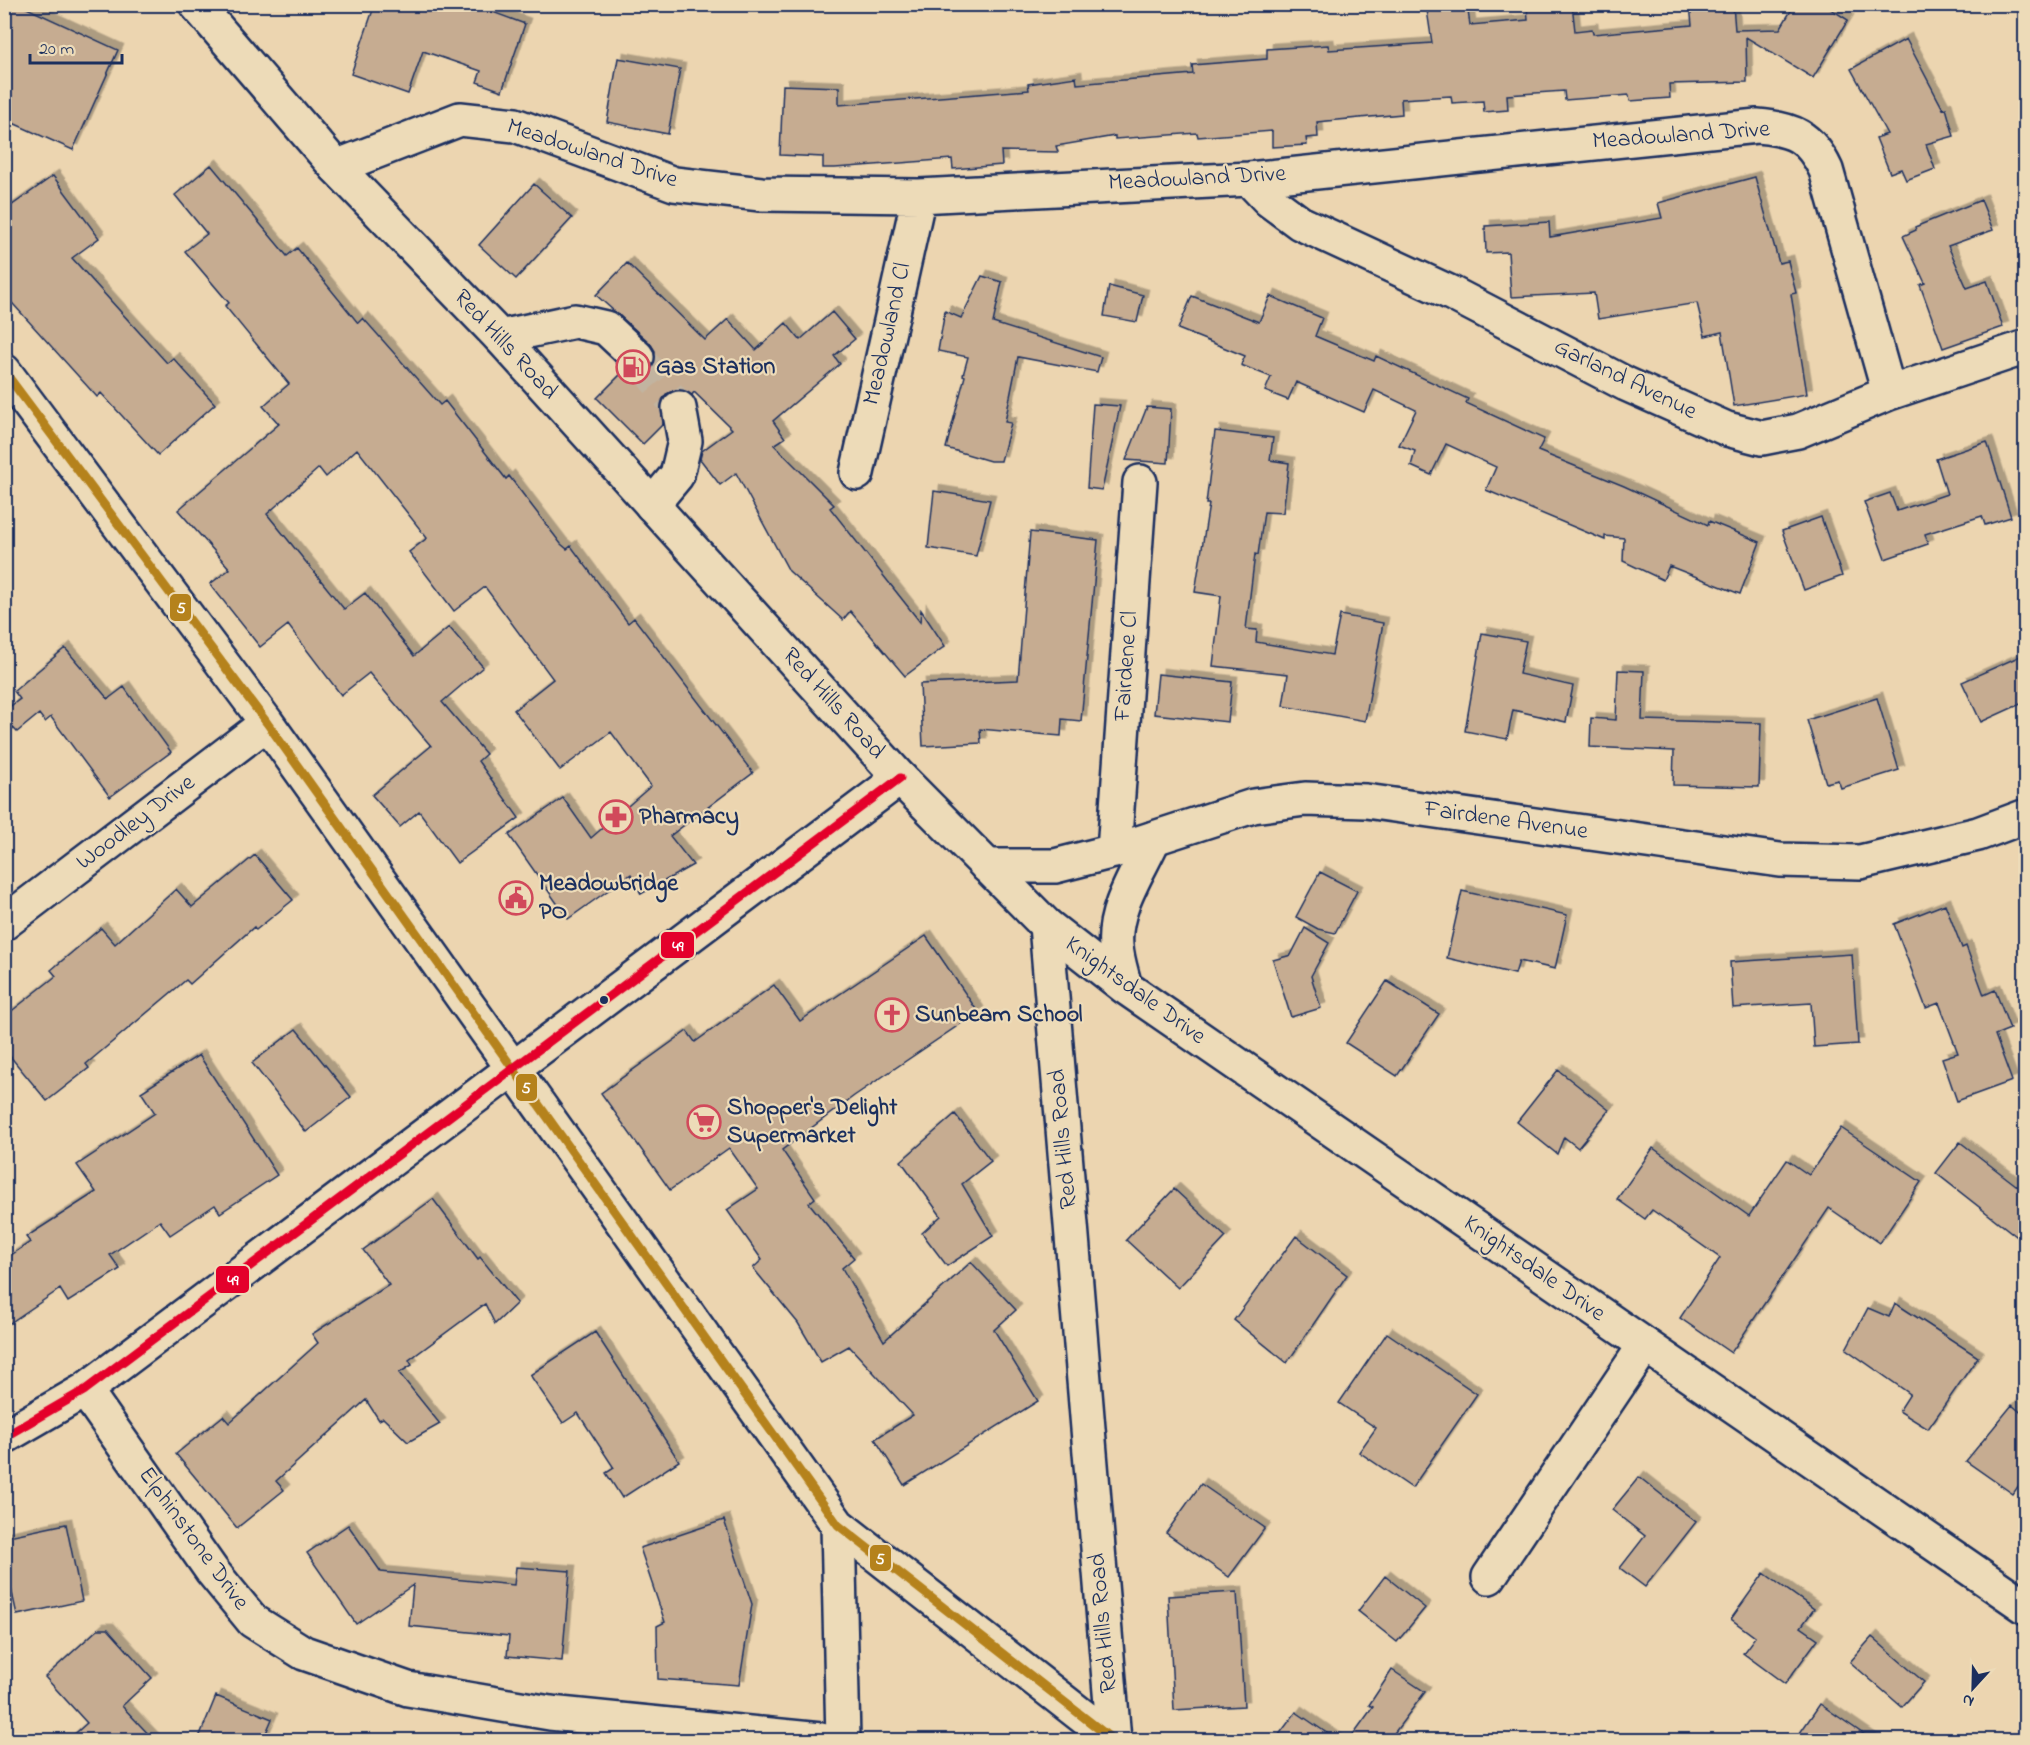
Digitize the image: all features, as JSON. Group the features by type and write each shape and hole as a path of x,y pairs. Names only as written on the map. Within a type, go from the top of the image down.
{"street":[{"name":"Red Hills Road","path":"196,4 336,166 500,337 900,778 1046,925 1114,1740"},
{"name":"Meadowland Drive","path":"336,166 460,119 515,125 674,183 761,194 919,196 1249,179 1757,126 1780,128 1798,134 1816,149 1826,170 1889,393"},
{"name":"Garland Avenue","path":"1249,179 1269,200 1300,223 1452,293 1626,384 1728,429 1762,438 1798,431 1889,393 2025,347"},
{"name":"Meadowland Cl","path":"857,473 919,196"},
{"path":"500,337 575,321 606,328 637,357"},
{"path":"4,372 267,723 516,1069 838,1525 1114,1740"},
{"path":"652,505 677,475 685,441 679,408"},
{"name":"Fairdene Cl","path":"1114,851 1140,482"},
{"name":"Woodley Drive","path":"4,923 267,723"},
{"path":"4,1437 85,1390 516,1069 900,778"},
{"name":"Fairdene Avenue","path":"987,866 1054,866 1114,851 1253,806 1305,799 1366,801 1780,860 1860,862 1978,834 2025,816"},
{"path":"1125,987 1115,945 1119,920 1130,887 1155,837"},
{"name":"Knightsdale Drive","path":"1046,925 1125,987 1645,1345 2023,1599"},
{"path":"1489,1577 1645,1345"},
{"name":"Elphinstone Drive","path":"85,1390 212,1571 253,1621 304,1653 408,1689 538,1711 821,1740"},
{"path":"838,1525 843,1740"}],"building":[{"path":"4,4 18,4 118,50 73,150 4,119"},
{"path":"375,4 471,4 525,24 502,91 477,82 481,71 423,51 408,94 351,74"},
{"path":"1439,4 1467,4 1470,25 1528,20 1527,6 1572,4 1575,31 1592,29 1593,34 1692,25 1690,5 1733,5 1735,30 1780,29 1795,4 1823,4 1848,20 1813,78 1746,37 1747,82 1669,84 1670,98 1630,101 1629,95 1565,100 1564,91 1507,95 1508,110 1484,112 1483,101 1452,103 1451,96 1401,99 1402,114 1317,122 1318,137 1306,138 1307,145 1272,147 1272,131 1198,137 1197,133 1115,139 1115,136 1056,146 1058,152 1001,151 1002,165 953,169 952,159 823,168 823,157 780,155 783,85 839,87 839,105 1029,90 1028,84 1076,77 1077,84 1193,74 1192,65 1267,59 1267,49 1328,45 1329,50 1432,43 1427,10 1440,8"},
{"path":"1906,39 1943,109 1946,108 1954,136 1926,144 1935,169 1906,180 1901,169 1890,173 1876,138 1887,134 1851,69"},
{"path":"618,58 680,69 668,134 607,122"},
{"path":"211,165 287,256 297,248 358,323 363,318 440,405 445,401 506,479 509,476 561,544 567,549 571,546 628,623 634,618 753,773 670,836 693,865 641,894 631,874 568,919 509,835 563,798 591,838 651,786 611,732 560,770 514,710 553,679 485,587 454,611 409,552 427,538 357,449 326,477 319,468 267,514 344,609 365,593 414,656 449,627 483,667 442,702 486,754 478,761 519,818 457,863 419,811 400,827 372,795 431,746 369,673 341,695 288,625 260,647 210,584 230,569 178,510 279,424 263,406 289,384 225,306 229,303 185,251 207,234 175,195"},
{"path":"53,176 99,238 72,258 167,363 173,358 215,404 158,455 101,393 97,397 4,294 4,211"},
{"path":"1755,177 1779,263 1788,261 1796,293 1791,294 1807,394 1734,406 1722,332 1705,336 1697,303 1598,319 1594,293 1511,297 1508,252 1486,253 1485,226 1549,222 1550,237 1662,218 1658,203"},
{"path":"534,184 572,218 516,279 479,245"},
{"path":"1981,200 1993,230 1948,246 1967,288 1987,281 2003,327 1943,348 1920,285 1925,283 1903,236 1916,230 1915,227"},
{"path":"627,263 705,340 728,319 756,350 786,323 800,340 832,312 855,339 834,356 840,364 773,421 785,438 774,445 834,505 830,508 920,622 921,610 945,646 905,676 850,611 843,620 789,571 736,473 720,485 700,459 702,451 732,429 694,392 692,395 676,390 666,394 661,402 663,424 643,444 597,398 624,371 633,375 643,375 651,369 655,361 655,351 650,343 596,295"},
{"path":"982,276 1002,282 993,323 1101,357 1097,372 1018,357 1005,422 1011,423 1001,461 990,461 946,448 968,357 938,351 945,311 961,318"},
{"path":"1109,286 1143,295 1137,322 1104,316"},
{"path":"1192,296 1259,322 1270,296 1322,318 1315,336 1374,361 1376,356 1468,399 1466,403 1544,439 1538,451 1624,486 1708,525 1709,521 1760,542 1740,594 1669,566 1663,580 1623,561 1624,538 1605,536 1605,540 1486,490 1496,467 1446,444 1431,475 1411,466 1415,451 1399,445 1416,410 1374,390 1364,412 1296,382 1288,400 1265,391 1271,377 1241,365 1245,356 1178,329"},
{"path":"1093,404 1120,406 1102,490 1087,488"},
{"path":"1147,407 1171,409 1168,463 1126,460"},
{"path":"1215,431 1273,438 1270,460 1289,463 1283,513 1264,512 1258,555 1255,554 1246,629 1257,630 1256,642 1332,655 1340,615 1383,623 1365,721 1283,706 1288,674 1213,666 1221,596 1195,592 1209,504 1206,504"},
{"path":"1987,442 2011,517 1985,525 1982,516 1925,534 1928,544 1885,559 1864,502 1890,493 1897,511 1947,494 1936,459"},
{"path":"934,491 990,500 976,556 928,548"},
{"path":"1821,517 1842,576 1804,590 1782,531"},
{"path":"1030,532 1098,540 1081,721 1062,719 1061,736 980,729 981,743 923,746 920,684 1018,680"},
{"path":"1482,633 1526,641 1519,674 1573,686 1566,722 1513,710 1507,739 1465,731"},
{"path":"65,648 108,699 124,687 171,752 110,797 51,717 45,722 39,714 17,732 4,718 4,711 20,699 14,691"},
{"path":"2025,654 2025,702 1981,722 1962,682"},
{"path":"1618,670 1644,671 1642,720 1761,723 1759,787 1673,785 1674,751 1590,747 1591,718 1616,720"},
{"path":"1158,674 1232,682 1228,722 1154,714"},
{"path":"1877,698 1899,770 1841,788 1838,780 1826,783 1807,720"},
{"path":"255,855 293,900 256,930 254,927 190,984 186,980 86,1064 89,1068 47,1101 4,1049 4,1017 56,976 51,970 101,928 115,944 176,889 192,907"},
{"path":"1320,872 1357,891 1335,933 1318,929 1296,917"},
{"path":"1462,891 1567,915 1555,969 1519,961 1515,974 1447,958"},
{"path":"1945,904 1962,948 1966,946 1984,995 1995,990 2010,1029 1995,1035 2012,1081 1957,1101 1942,1058 1958,1053 1939,1003 1926,1008 1894,924"},
{"path":"1305,928 1329,943 1311,976 1321,1008 1291,1017 1273,960 1291,955"},
{"path":"926,936 978,1012 854,1096 782,1150 815,1198 809,1203 854,1258 842,1268 884,1341 971,1262 1016,1310 994,1330 1038,1401 904,1485 875,1439 913,1415 849,1346 821,1362 798,1323 753,1268 762,1260 727,1210 758,1189 729,1148 670,1190 601,1093 687,1031 695,1042 774,985 800,1021"},
{"path":"1852,954 1858,1044 1814,1047 1811,1003 1733,1008 1730,962"},
{"path":"1387,981 1439,1014 1397,1076 1346,1043"},
{"path":"296,1029 351,1097 306,1132 252,1063"},
{"path":"199,1055 277,1175 220,1213 215,1205 170,1235 160,1221 110,1255 120,1269 68,1302 60,1289 4,1327 4,1260 30,1242 26,1237 96,1192 77,1165 155,1113 141,1092"},
{"path":"1558,1070 1609,1110 1578,1148 1564,1137 1557,1154 1517,1122"},
{"path":"955,1114 991,1161 962,1184 993,1236 947,1266 922,1233 941,1216 901,1161"},
{"path":"1841,1128 1921,1182 1880,1243 1829,1208 1731,1353 1680,1318 1720,1258 1652,1210 1645,1219 1617,1199 1653,1148 1749,1216 1787,1160 1809,1175"},
{"path":"1960,1142 2025,1192 2025,1243 1936,1173"},
{"path":"1174,1189 1226,1237 1178,1288 1126,1240"},
{"path":"433,1199 478,1259 480,1257 517,1303 495,1324 485,1304 409,1360 412,1365 399,1373 440,1424 408,1442 383,1418 379,1420 366,1400 276,1481 284,1490 237,1528 176,1454 223,1416 229,1423 318,1343 312,1334 389,1285 363,1250"},
{"path":"1296,1236 1347,1275 1287,1363 1234,1320"},
{"path":"1895,1303 1978,1357 1928,1429 1899,1411 1910,1394 1846,1349 1868,1308 1889,1317"},
{"path":"595,1332 679,1461 622,1498 606,1473 614,1468 578,1413 563,1423 530,1375"},
{"path":"1387,1333 1477,1394 1412,1488 1359,1452 1376,1428 1339,1403"},
{"path":"2012,1405 2025,1416 2025,1476 2013,1494 1966,1461"},
{"path":"1639,1477 1696,1522 1645,1587 1620,1568 1645,1536 1612,1510"},
{"path":"1201,1484 1265,1528 1229,1577 1166,1533"},
{"path":"724,1520 752,1604 739,1685 658,1679 657,1626 665,1622 640,1548"},
{"path":"66,1524 82,1601 17,1615 4,1557 4,1537"},
{"path":"348,1525 381,1572 514,1585 516,1567 570,1571 562,1661 507,1656 509,1636 409,1626 413,1585 356,1624 307,1553"},
{"path":"1764,1573 1814,1609 1801,1627 1818,1639 1785,1684 1743,1653 1755,1637 1731,1619"},
{"path":"1385,1576 1425,1608 1397,1642 1358,1611"},
{"path":"1237,1592 1244,1706 1174,1710 1168,1596"},
{"path":"98,1629 108,1629 152,1678 122,1706 154,1740 68,1740 87,1723 45,1677"},
{"path":"1872,1637 1924,1682 1902,1707 1850,1662"},
{"path":"1392,1670 1425,1692 1389,1740 1349,1740 1373,1707 1369,1705"},
{"path":"216,1696 272,1719 263,1740 198,1740"},
{"path":"1820,1704 1872,1740 1795,1740"},
{"path":"1296,1712 1337,1740 1275,1740"}],"tunnel":[{"path":"637,357 679,408"}],"transit line":[{"name":"5","path":"4,371 267,723 838,1525 1113,1740"},
{"name":"49","path":"4,1437 85,1390 900,778"}],"place":[{"name":"Gas Station","path":"633,367"},
{"name":"Pharmacy","path":"616,817"},
{"name":"Meadowbridge PO","path":"516,898"},
{"name":"Sunbeam School","path":"892,1015"},
{"name":"Shopper's Delight Supermarket","path":"704,1122"}]}
